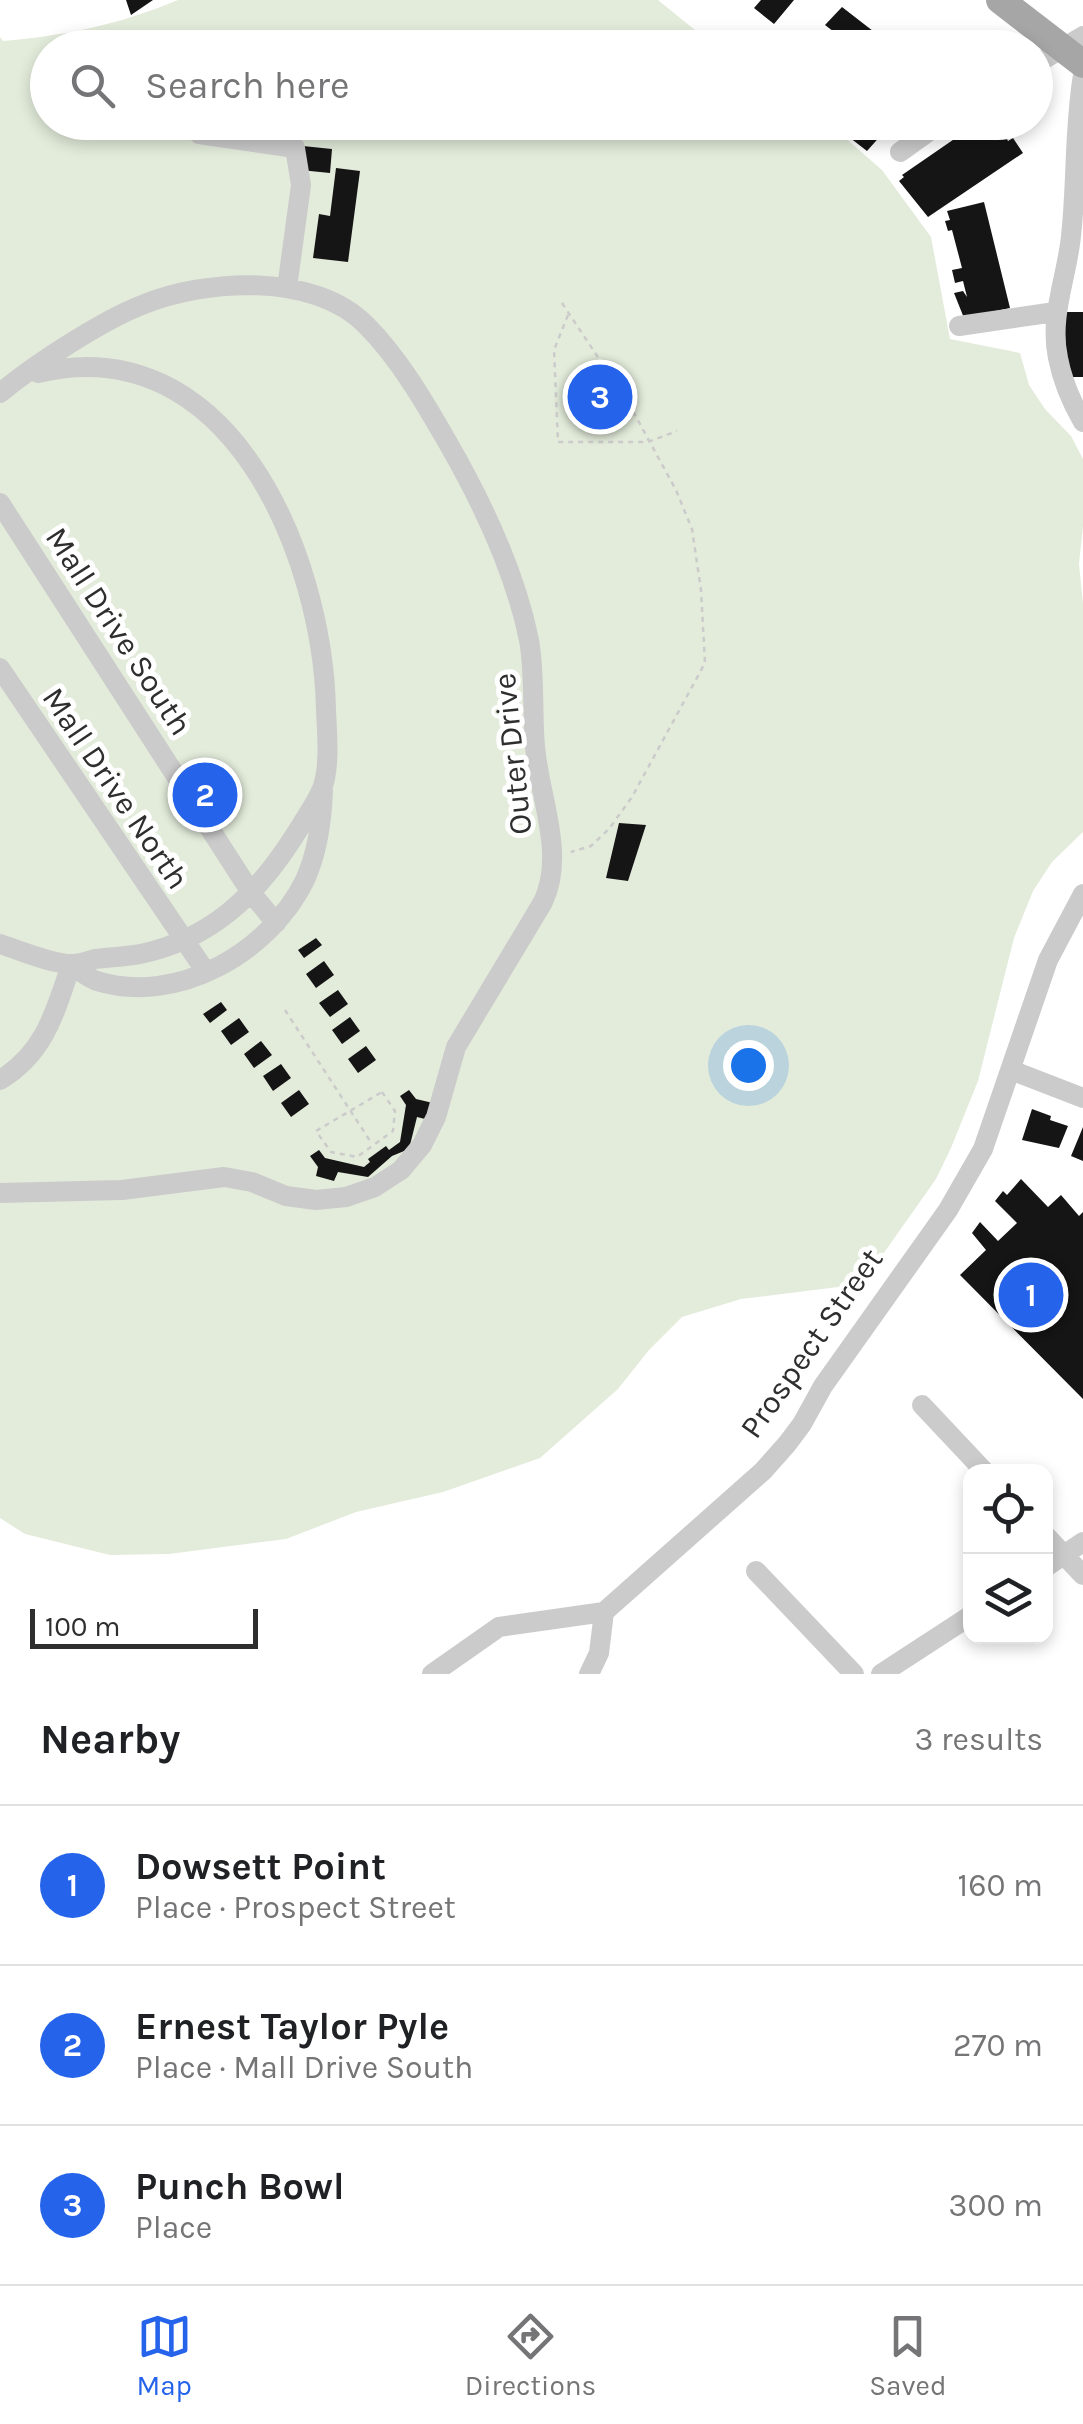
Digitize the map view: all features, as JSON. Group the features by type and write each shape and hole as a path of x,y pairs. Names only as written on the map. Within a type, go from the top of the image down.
{"main road":[{"path":"1000,0 1046,30"},
{"path":"1053,35 1076,50"}],"street":[{"path":"1083,75 1076,124 1071,239 1062,298 1056,312 1057,357 1077,398 1083,422"},
{"path":"241,140 296,148 301,184 286,288"},
{"path":"900,152 917,140"},
{"name":"Outer Drive","path":"0,1193 122,1190 224,1176 286,1196 316,1200 346,1197 388,1180 412,1158 430,1132 456,1047 543,902 552,881 554,857 538,776 528,638 510,575 475,493 416,390 365,324 336,305 286,288 235,286 188,291 123,314 8,387"},
{"path":"959,326 1056,312"},
{"path":"0,944 70,965 94,980 134,985 173,982 206,972 244,952 276,923 312,864 320,828 326,694 316,624 281,518 263,482 218,422 193,402 146,377 109,368 71,367 8,387"},
{"name":"Mall Drive South","path":"0,502 252,894 276,923"},
{"name":"Mall Drive North","path":"0,668 206,972"},
{"path":"70,965 140,954 182,941 221,920 252,894 278,862 323,788"},
{"name":"Prospect Street","path":"604,1612 762,1470 802,1424 823,1386 948,1210 983,1149 1054,946 1083,894"},
{"path":"1054,946 1083,938"},
{"path":"0,1080 27,1060 46,1035 70,965"},
{"path":"1011,1070 1083,1098"},
{"path":"922,1404 978,1464"},
{"path":"1053,1563 1083,1542"},
{"path":"1053,1544 1083,1575"},
{"path":"756,1571 854,1674"},
{"path":"432,1674 499,1627 604,1612 599,1653 590,1674"},
{"path":"881,1674 963,1621"}],"path":[{"path":"554,857 591,846 609,829 632,797 704,663 701,590 692,529 676,490 629,404 562,303"},
{"path":"569,314 554,350 558,442 648,442 677,430"},
{"path":"285,1010 373,1145"},
{"path":"382,1092 395,1110 392,1131 356,1157 331,1152 316,1131 349,1112 382,1092"}],"green space":[{"path":"178,0 658,0 695,30 81,30"},
{"path":"0,37 3,41 30,38 30,140 848,140 882,170 931,237 950,339 1020,353 1029,385 1071,436 1083,459 1079,564 1083,604 1083,832 1052,862 1033,891 1014,938 978,1081 936,1179 862,1284 741,1299 682,1317 618,1389 540,1458 443,1492 356,1512 286,1539 169,1554 110,1555 25,1534 0,1518"}],"building":[{"path":"126,0 153,0 131,15"},
{"path":"761,0 794,0 774,24 754,8"},
{"path":"842,7 872,30 832,30 825,25"},
{"path":"853,140 877,140 867,151"},
{"path":"953,140 1014,140 1023,153 928,217 899,181"},
{"path":"303,146 332,149 330,173 300,170"},
{"path":"336,168 360,171 348,262 313,258 319,214 330,216"},
{"path":"984,202 1010,308 964,318 954,293 963,291 967,297 963,281 955,283 952,270 962,268 952,230 948,231 945,221 950,220 947,211"},
{"path":"1058,312 1083,312 1083,377 1068,377"},
{"path":"619,823 646,825 628,881 606,878"},
{"path":"316,938 322,945 304,958 298,950"},
{"path":"324,961 334,975 316,988 306,974"},
{"path":"338,990 348,1004 330,1017 319,1003"},
{"path":"221,1002 227,1010 210,1023 203,1014"},
{"path":"350,1017 360,1031 342,1044 332,1030"},
{"path":"239,1018 249,1032 231,1045 221,1031"},
{"path":"261,1041 272,1055 254,1068 244,1054"},
{"path":"366,1046 376,1060 358,1073 348,1059"},
{"path":"281,1064 291,1078 273,1091 263,1076"},
{"path":"299,1090 309,1104 291,1117 281,1103"},
{"path":"409,1090 416,1099 433,1103 429,1120 417,1117 409,1149 392,1156 368,1177 338,1172 334,1181 316,1176 318,1167 310,1156 319,1150 325,1158 364,1167 370,1162 368,1159 386,1146 389,1150 400,1142 406,1105 400,1096"},
{"path":"1032,1109 1068,1126 1059,1148 1022,1140"},
{"path":"1083,1127 1083,1161 1071,1156"},
{"path":"1021,1179 1048,1207 1061,1195 1079,1216 1083,1212 1083,1399 960,1275 986,1250 972,1233 980,1222 998,1241 1017,1223 995,1201 1003,1191 1007,1195"}],"place":[{"name":"Punch Bowl","path":"600,397"},
{"name":"Ernest Taylor Pyle","path":"205,795"},
{"name":"Dowsett Point","path":"1031,1295"}]}
